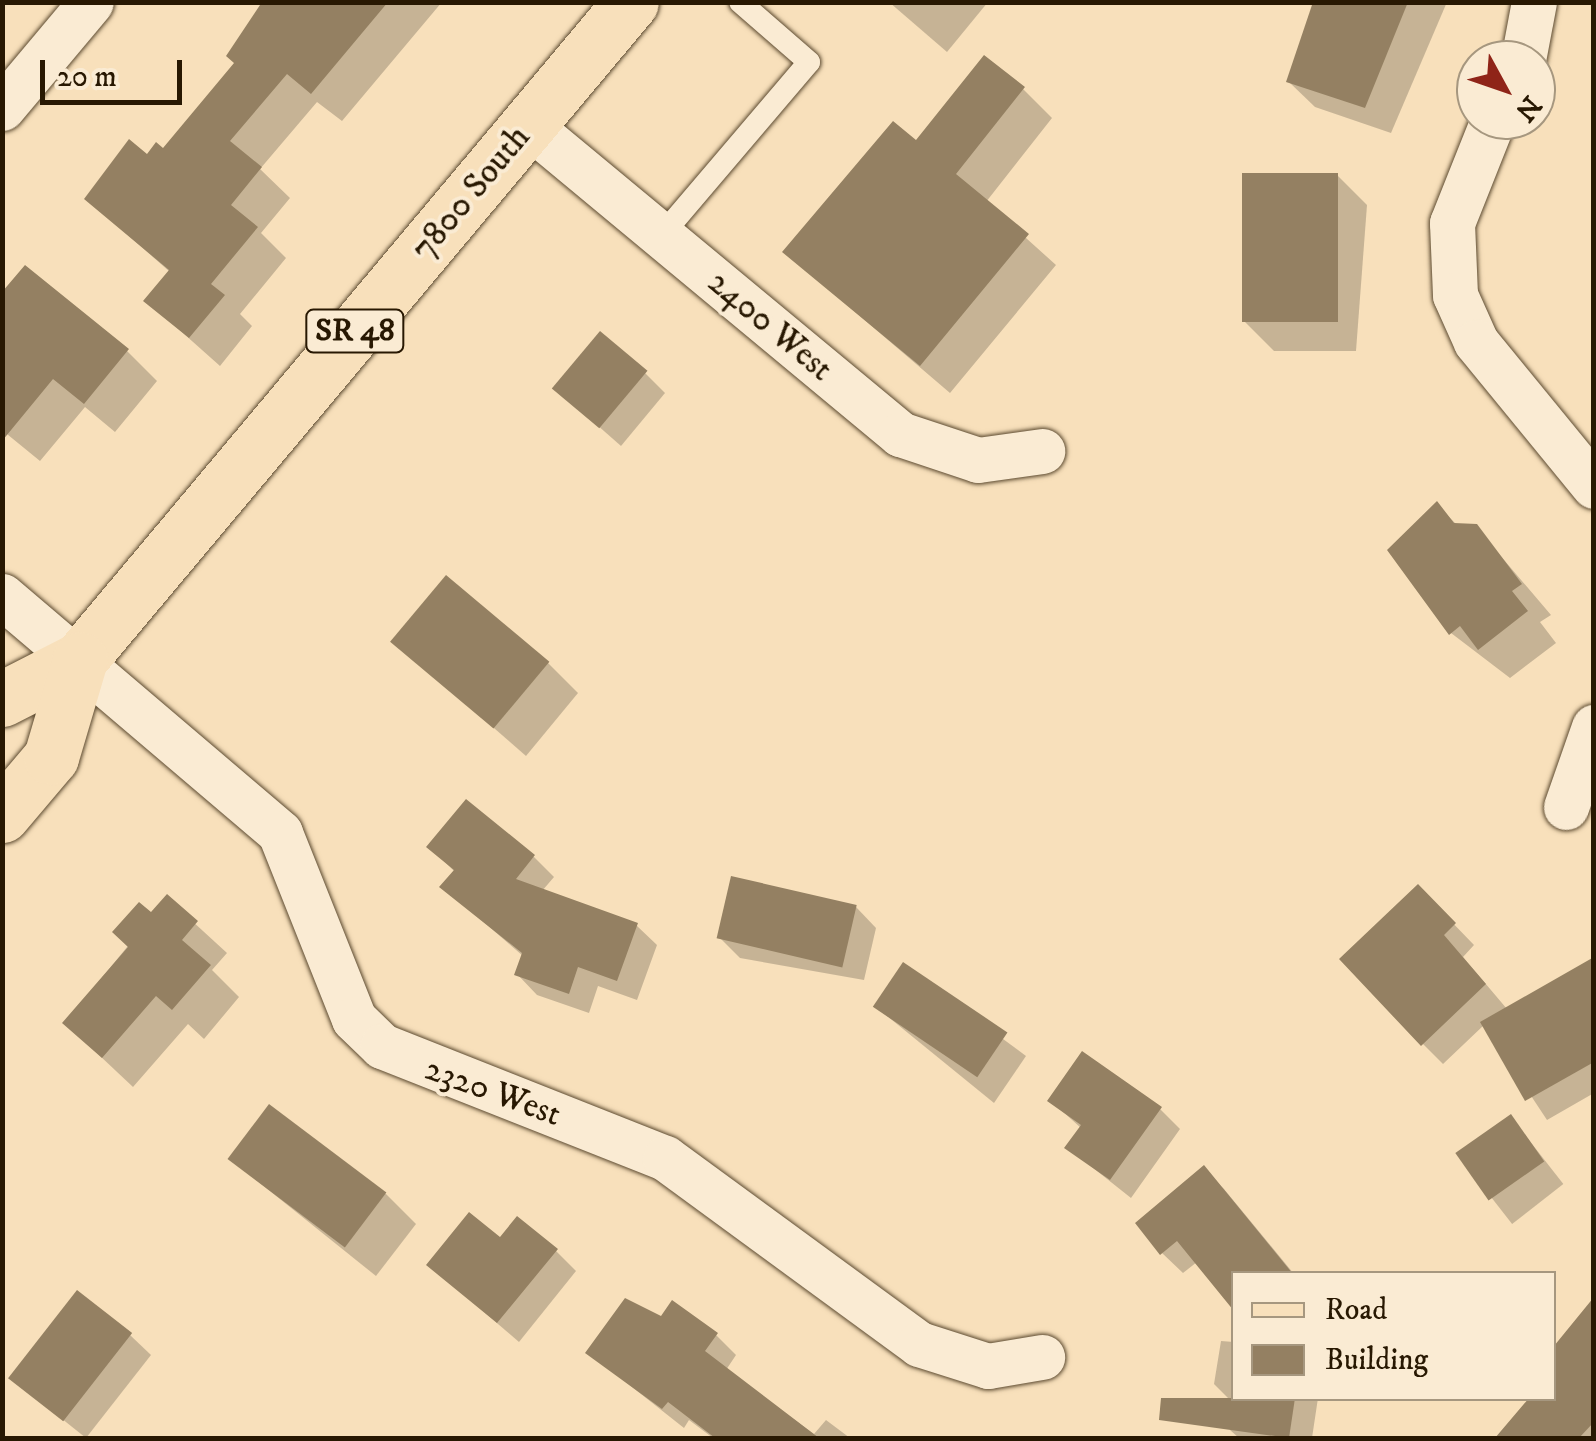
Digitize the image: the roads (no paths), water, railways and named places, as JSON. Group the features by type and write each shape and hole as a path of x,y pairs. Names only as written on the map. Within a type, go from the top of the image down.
{"main road":[{"name":"7800 South","path":"2,700 80,659 631,2"},
{"name":"7800 South","path":"2,814 51,757 80,659"}],"street":[{"path":"2,108 91,2"},
{"path":"1527,40 1534,2"},
{"name":"2400 West","path":"528,125 900,434 978,460 1042,451"},
{"path":"1485,140 1452,222 1455,295 1476,342 1594,486"},
{"name":"2320 West","path":"2,596 280,833 354,1020 382,1046 665,1158 919,1344 988,1366 1042,1357"},
{"path":"1566,807 1594,727"}],"lane":[{"path":"661,236 809,62 740,2"}]}
